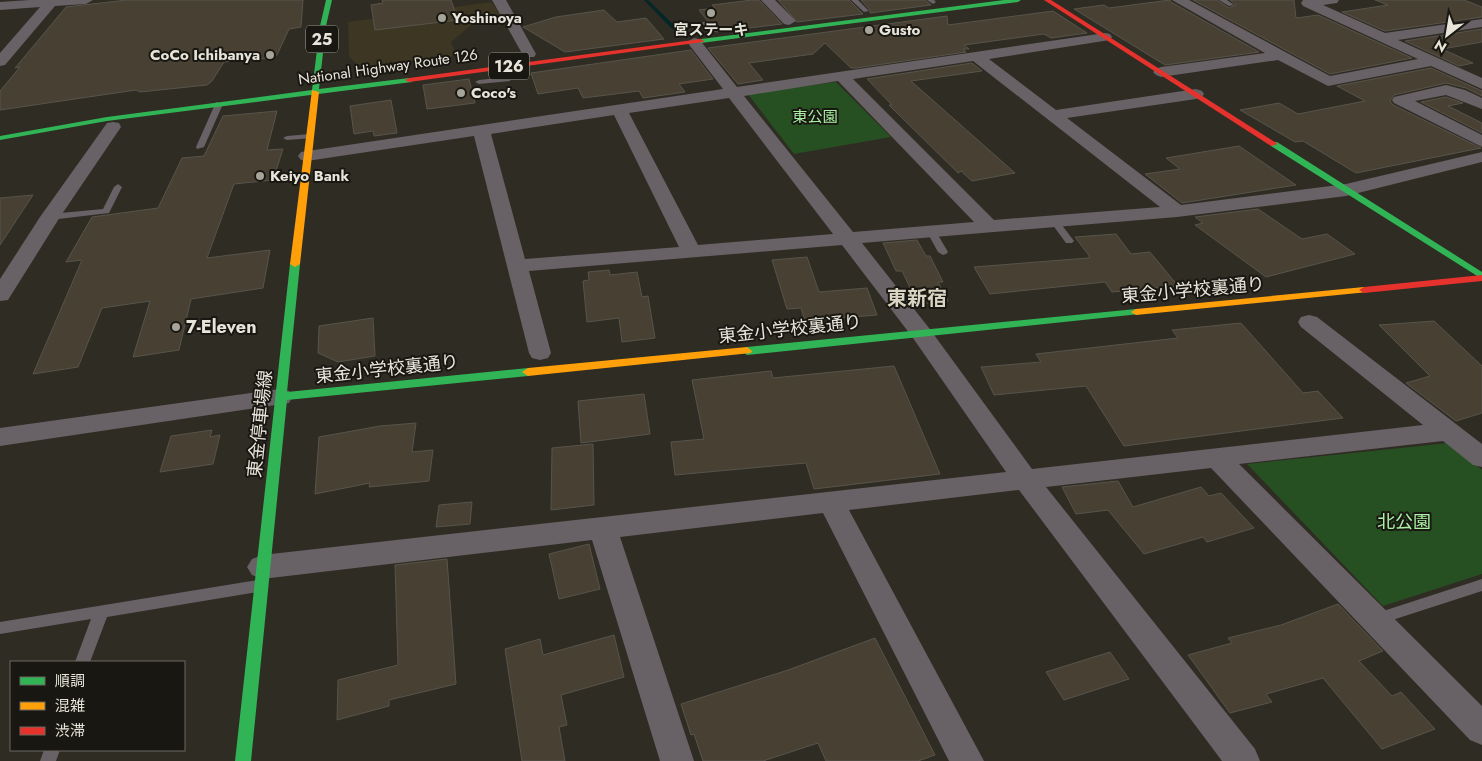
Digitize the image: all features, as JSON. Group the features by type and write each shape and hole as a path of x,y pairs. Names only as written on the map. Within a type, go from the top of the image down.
{"main road":[{"name":"25","path":"315,92 323,26 329,0"},
{"name":"National Highway Route 126","path":"401,69 948,0"},
{"name":"National Highway Route 126","path":"1,135 315,92 704,32 1018,0"},
{"path":"1047,0 1482,277"},
{"name":"National Highway Route 126","path":"78,112 281,84"},
{"name":"東金停車場線","path":"243,761 280,397 315,92"},
{"name":"National Highway Route 126","path":"1,135 35,120"},
{"name":"東金小学校裏通り","path":"280,397 1482,277"}],"street":[{"path":"0,6 86,0"},
{"path":"499,0 529,54"},
{"path":"768,0 789,21"},
{"path":"1179,0 1328,81 1433,61"},
{"path":"1332,0 1308,3 1482,84"},
{"path":"0,62 52,1"},
{"path":"1382,38 1482,23"},
{"path":"704,32 732,91 921,333 1027,481 1243,761"},
{"path":"307,156 732,91 1105,37"},
{"path":"1161,72 1280,55"},
{"path":"976,56 1177,211"},
{"path":"1449,69 1474,65"},
{"path":"841,76 990,227"},
{"path":"1482,104 1459,93 1446,90 1400,100 1482,142"},
{"path":"1052,115 1196,94"},
{"path":"619,108 692,252"},
{"path":"0,295 50,217 113,127"},
{"path":"481,129 540,353"},
{"path":"518,266 1177,211 1346,190 1482,157"},
{"path":"1309,322 1482,458"},
{"path":"0,436 280,397"},
{"path":"262,576 603,528 1027,481 1216,457 1449,431"},
{"path":"1216,457 1482,729"},
{"path":"831,503 967,761"},
{"path":"603,528 677,761"}],"lane":[{"path":"854,0 866,11"},
{"path":"1222,0 1231,4"},
{"path":"479,82 507,79"},
{"path":"200,146 219,104"},
{"path":"288,138 310,136"},
{"path":"50,217 106,211 118,187"},
{"path":"1055,222 1069,241"},
{"path":"932,232 943,252"},
{"path":"0,628 101,612 262,576"},
{"path":"1376,620 1482,586"},
{"path":"83,661 101,612"}],"shaded area":[{"path":"491,2 502,17 470,26 451,42 456,56 367,66 357,64 349,57 348,22"}],"green space":[{"name":"東公園","path":"836,82 891,137 794,154 747,93"},
{"name":"北公園","path":"1449,443 1482,470 1482,574 1383,606 1247,464"}],"building":[{"path":"127,0 303,0 301,27 289,29 277,55 271,58 224,62 212,81 207,85 140,92 136,90 0,110 0,91 20,67 15,68 66,7"},
{"path":"382,0 451,0 458,20 375,30 371,5 383,3"},
{"path":"759,0 782,24 716,32 699,10 715,8 712,5"},
{"path":"778,0 849,0 863,14 797,22"},
{"path":"861,0 925,0 931,5 870,13 870,10"},
{"path":"1170,0 1259,52 1165,65 1074,9 1104,5 1109,8"},
{"path":"1193,0 1217,0 1229,8 1236,5 1230,0 1294,0 1296,18 1318,15 1412,58 1330,74"},
{"path":"1375,0 1464,0 1482,7 1482,17 1385,31 1342,12 1388,5"},
{"path":"604,10 617,22 646,18 664,39 565,52 523,27 556,17"},
{"path":"1053,11 1087,33 1051,38 1044,34 964,45 969,49 963,49 966,52 856,68 851,68 825,43 813,54 749,63 763,80 738,84 708,48 947,16 948,25"},
{"path":"1482,29 1482,42 1442,49 1473,63 1459,66 1405,41"},
{"path":"691,50 713,79 679,84 685,92 643,98 639,91 583,98 578,88 538,94 531,73"},
{"path":"972,63 982,71 911,81 1015,173 972,181 961,171 958,173 889,105 892,105 867,79"},
{"path":"1431,68 1482,91 1482,96 1466,88 1446,83 1394,95 1390,101 1393,105 1481,148 1356,173 1303,141 1295,142 1240,110 1279,103 1298,114 1365,101 1337,86"},
{"path":"469,79 475,103 427,109 423,85"},
{"path":"1446,97 1463,103 1448,106 1482,123 1482,133 1421,102"},
{"path":"391,100 397,133 374,136 373,131 354,134 350,106"},
{"path":"277,111 267,150 283,149 273,180 234,184 207,258 270,250 263,288 191,299 179,350 133,357 150,301 102,308 78,367 33,374 82,260 66,262 92,217 158,208 182,158 204,156 223,116"},
{"path":"1239,146 1296,185 1182,203 1145,174 1180,169 1166,158"},
{"path":"33,195 0,245 0,198"},
{"path":"1258,209 1302,239 1327,234 1355,254 1266,277 1195,225 1203,223 1195,217"},
{"path":"1116,234 1131,254 1150,252 1178,286 1112,292 1105,282 990,294 974,267 1088,258 1090,257 1075,237"},
{"path":"917,240 926,256 930,256 943,282 938,282 948,301 918,304 902,271 896,271 883,243"},
{"path":"807,257 819,292 867,288 877,315 805,321 801,308 787,309 772,260"},
{"path":"609,270 610,275 637,272 642,297 648,296 655,338 622,342 619,318 587,322 583,281 589,280 588,272"},
{"path":"373,318 375,356 338,362 318,353 319,326"},
{"path":"1434,321 1482,366 1482,413 1456,421 1406,383 1430,376 1379,325"},
{"path":"1241,323 1303,393 1318,391 1343,418 1124,446 1086,386 994,395 981,367 1041,362 1036,354 1178,338 1172,330"},
{"path":"894,366 940,474 814,489 806,463 675,475 671,442 704,439 692,380 771,371 773,378"},
{"path":"644,394 650,434 581,443 578,401"},
{"path":"416,423 412,452 433,450 429,481 369,487 370,483 315,494 319,437 380,426"},
{"path":"212,430 210,437 220,435 213,464 160,472 171,436"},
{"path":"593,444 594,505 551,510 552,448"},
{"path":"1118,481 1133,507 1201,487 1209,496 1221,493 1254,528 1207,542 1203,537 1144,554 1108,510 1076,514 1062,487"},
{"path":"472,502 470,524 436,527 439,505"},
{"path":"589,544 600,589 559,599 549,554"},
{"path":"447,559 456,684 389,700 389,706 337,720 338,680 398,665 395,565"},
{"path":"1338,604 1383,651 1359,661 1392,696 1401,692 1435,729 1382,749 1323,678 1266,694 1272,702 1230,713 1188,655 1232,643 1228,638 1281,625"},
{"path":"614,635 624,677 561,695 567,725 559,727 565,761 522,761 505,649 540,639 543,655"},
{"path":"875,638 935,755 918,761 826,761 818,743 763,761 703,761 694,734 691,735 681,704 788,670"},
{"path":"1110,652 1129,679 1064,700 1046,672"}],"waterway":[{"path":"646,0 674,28"}],"traffic: fast":[{"path":"315,92 323,26 329,0"},
{"path":"701,41 1018,0"},
{"path":"0,138 107,119 409,80"},
{"path":"1274,144 1482,276"},
{"path":"243,761 295,264"},
{"path":"747,351 1136,312"},
{"path":"280,397 528,372"}],"traffic: slow":[{"path":"295,264 315,92"},
{"path":"1136,312 1364,290"},
{"path":"528,372 747,351"}],"traffic: jam":[{"path":"1047,0 1274,144"},
{"path":"409,80 701,41"},
{"path":"1364,290 1482,278"}],"place":[{"name":"宮ステーキ","path":"711,13"},
{"name":"Yoshinoya","path":"442,18"},
{"name":"Gusto","path":"869,30"},
{"name":"CoCo Ichibanya","path":"270,55"},
{"name":"Coco's","path":"461,93"},
{"name":"Keiyo Bank","path":"260,176"},
{"name":"7-Eleven","path":"176,327"}],"district":[{"name":"東新宿","path":"917,298"}]}
